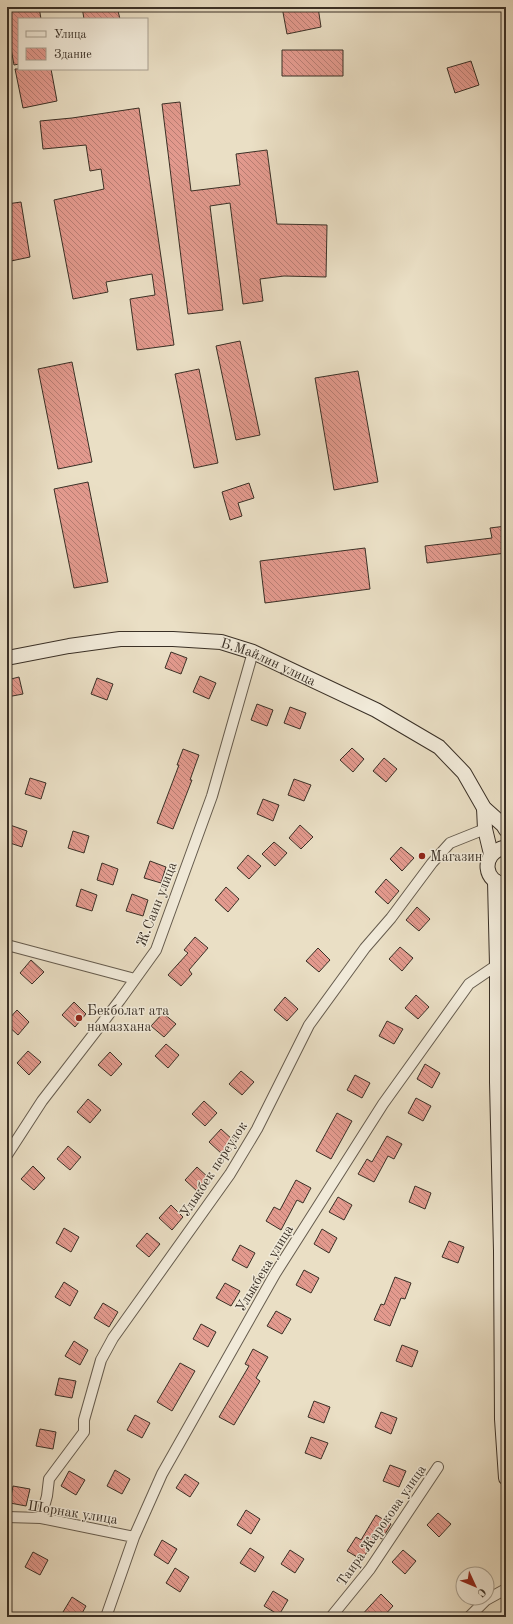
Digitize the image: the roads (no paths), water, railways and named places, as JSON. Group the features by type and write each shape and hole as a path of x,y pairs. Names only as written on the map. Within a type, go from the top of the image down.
{"street":[{"name":"Б.Майлин улица","path":"7,658 69,646 120,639 173,639 221,642 254,652 376,710 439,747 464,774 484,808 505,827"},
{"name":"Ж.Саин улица","path":"9,1149 42,1101 156,950 212,796 254,652"},
{"name":"Б.Майлин улица","path":"484,808 485,829 491,854 488,860 487,868 490,875 501,882"},
{"name":"Улыкбек переулок","path":"40,1518 47,1496 49,1479 84,1432 84,1420 101,1360 113,1338 230,1174 257,1129 309,1025 365,948 391,918 450,843 485,829"},
{"path":"491,854 498,849 506,847"},
{"path":"501,882 497,965 497,1082 501,1252 502,1419 506,1478"},
{"path":"7,945 135,979"},
{"name":"Улыкбека улица","path":"106,1617 134,1537 162,1474 275,1274 383,1104 469,984 497,965"},
{"name":"Таира Жарокова улица","path":"331,1617 370,1569 438,1467"},
{"name":"Шорнак улица","path":"7,1517 40,1518 134,1537"},
{"path":"469,1617 486,1600 506,1589"}],"place":[{"name":"Магазин","path":"422,856"},
{"name":"Бекболат ата намазхана","path":"79,1018"}]}
